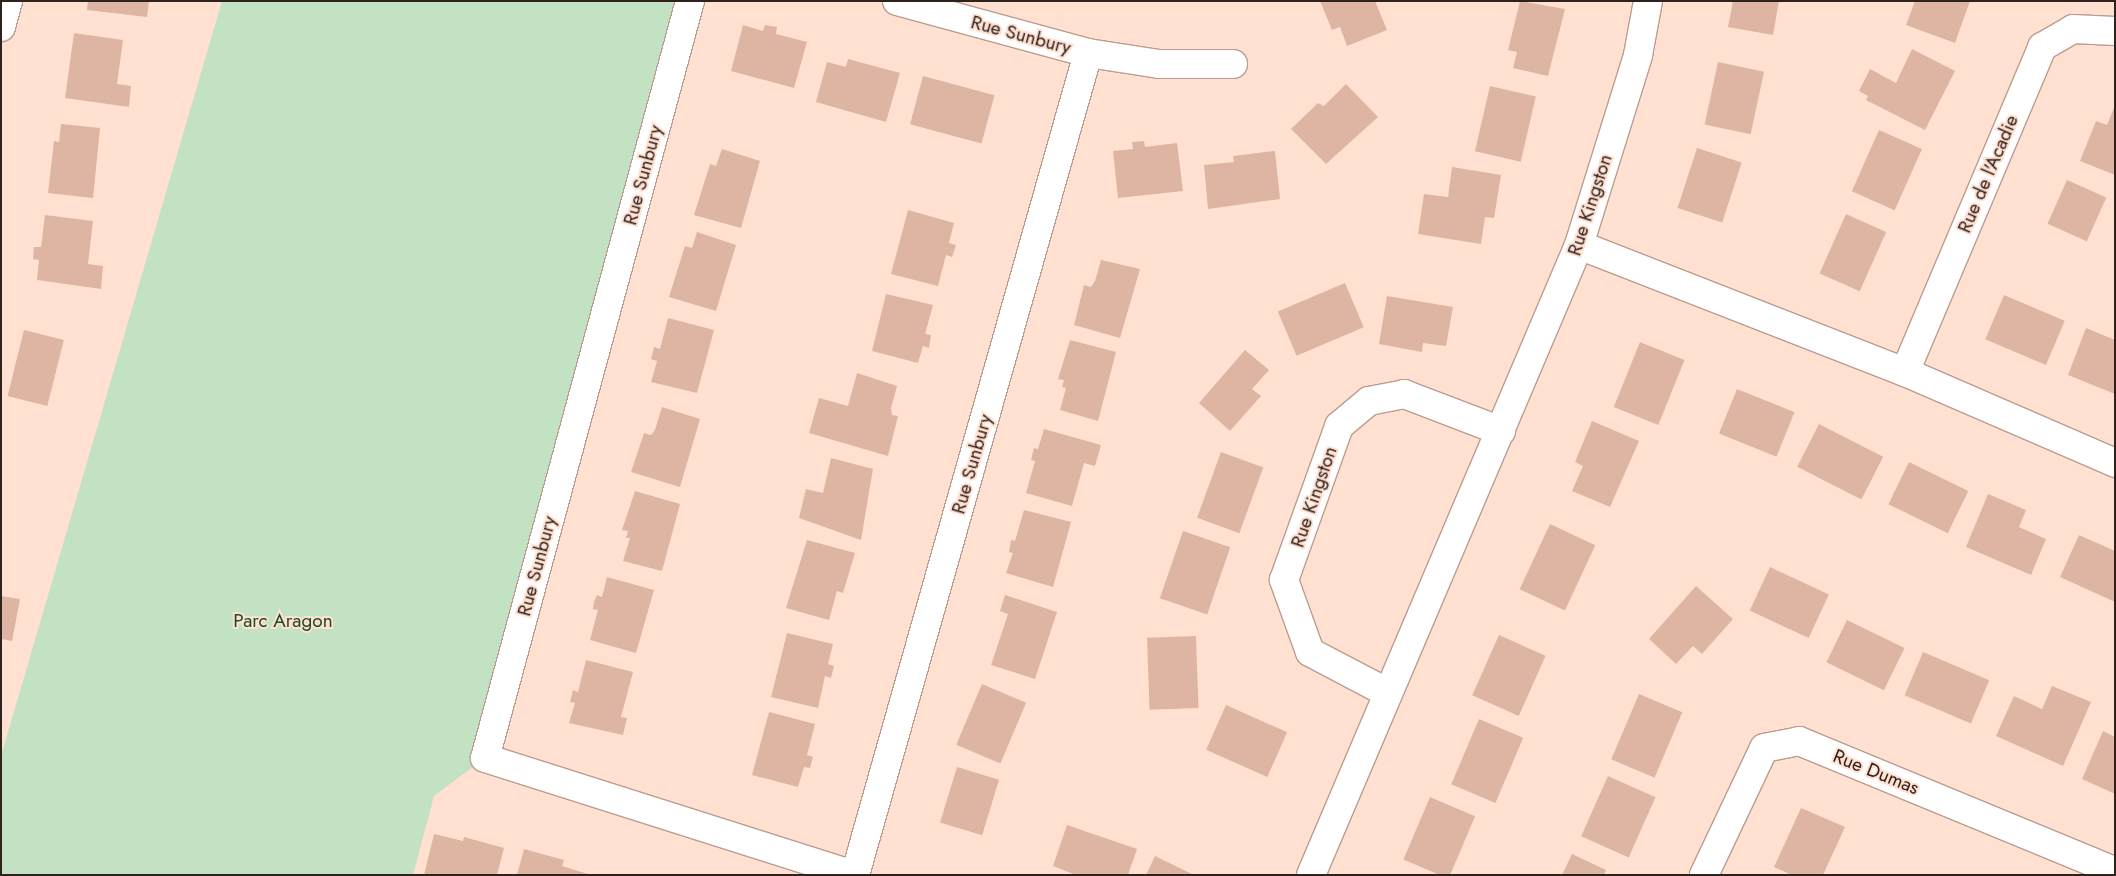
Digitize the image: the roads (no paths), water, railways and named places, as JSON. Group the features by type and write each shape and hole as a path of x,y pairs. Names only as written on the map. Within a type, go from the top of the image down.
{"street":[{"path":"1,27 8,1"},
{"name":"Rue Sunbury","path":"690,1 486,758 855,875 1088,53"},
{"name":"Rue Sunbury","path":"897,1 1088,53 1158,64 1233,64"},
{"name":"Rue Kingston","path":"1311,875 1579,246 1638,55 1648,1"},
{"name":"Rue de l'Acadie","path":"1905,372 2042,47 2074,29 2115,31"},
{"path":"1579,246 1905,372 2115,463"},
{"name":"Rue Kingston","path":"1388,693 1310,652 1284,580 1339,426 1369,401 1404,394 1501,430"},
{"name":"Rue Dumas","path":"1704,875 1764,748 1799,741 2115,871"}],"park label":[{"name":"Parc Aragon","path":"283,621"}]}
